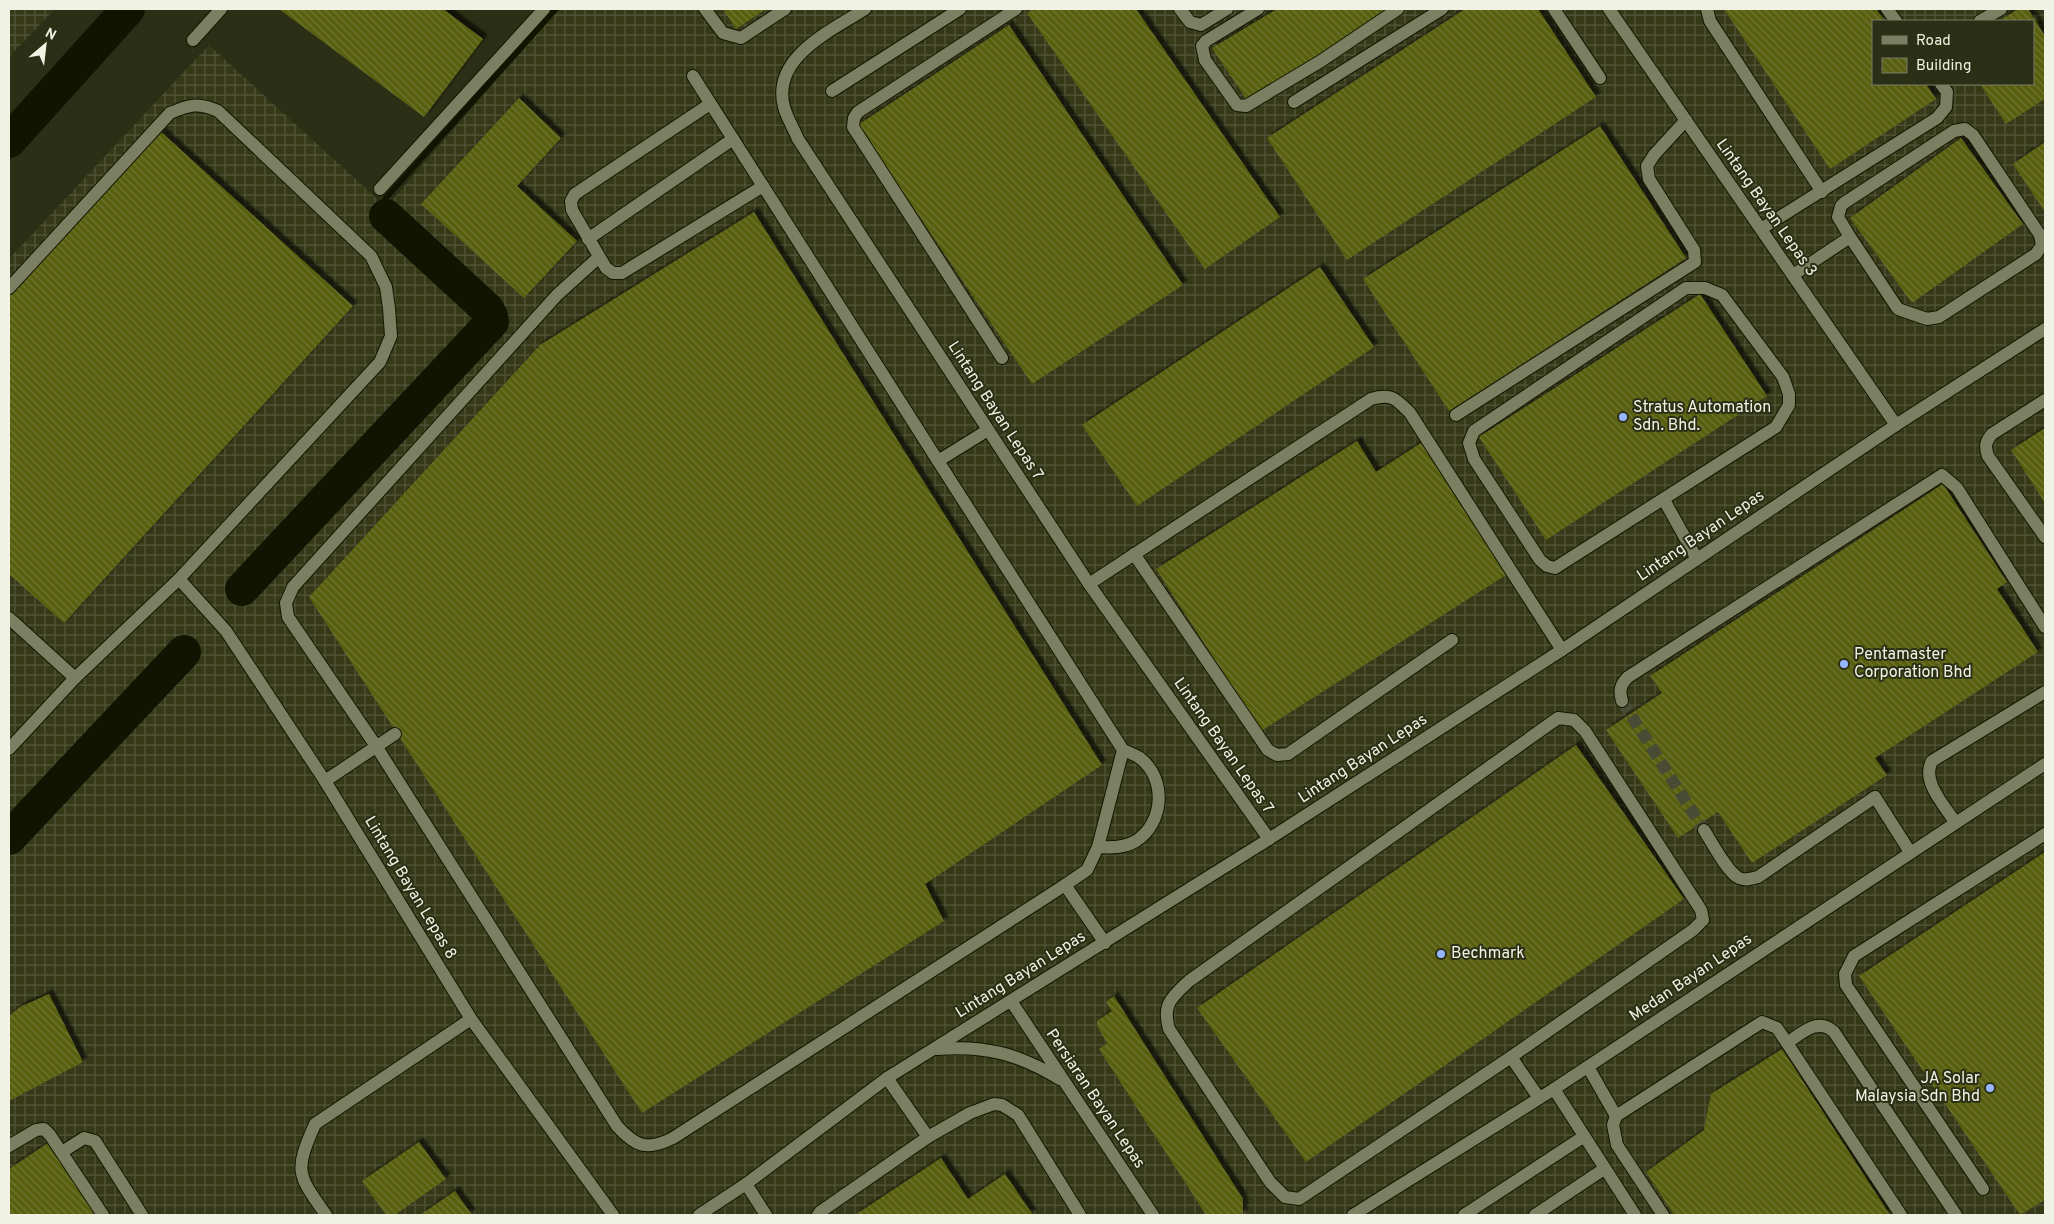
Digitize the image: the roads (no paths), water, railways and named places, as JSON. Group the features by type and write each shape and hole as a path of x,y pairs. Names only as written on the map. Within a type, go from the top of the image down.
{"street":[{"path":"193,40 221,9"},
{"path":"380,189 544,9"},
{"path":"705,9 723,33 741,38 785,9"},
{"name":"Lintang Bayan Lepas 7","path":"865,9 811,44 791,63 784,81 784,106 798,139 1089,584 1269,839"},
{"path":"832,91 960,9"},
{"path":"1002,358 853,127 854,118 858,112 1016,9"},
{"path":"1180,9 1190,22 1201,25 1227,9"},
{"path":"1258,9 1206,41 1202,46 1205,60 1236,105 1240,106 1246,106 1322,61 1398,9"},
{"path":"1294,102 1442,9"},
{"path":"1554,9 1600,78"},
{"path":"1707,9 1710,21 1822,192"},
{"path":"1887,9 1895,20"},
{"path":"1982,20 2001,9"},
{"name":"Lintang Bayan Lepas 3","path":"1612,10 1896,425"},
{"path":"692,76 1123,750 1140,758 1153,773 1159,792 1158,811 1150,828 1136,841 1118,848 1098,848"},
{"path":"1761,229 1937,118 1946,107 1947,92 1942,85"},
{"path":"9,288 170,114 186,106 204,104 218,111 371,256 386,287 391,336 380,362 179,579 75,678 9,749"},
{"path":"710,104 575,194 571,201 572,210 606,268 613,273 622,273 763,186"},
{"path":"1456,415 1695,262 1694,250 1649,179 1647,166 1654,154 1686,120"},
{"path":"1959,128 1965,129 1974,135 2040,235 2042,245 2036,254 1939,317 1931,320 1898,309 1850,237 1838,217 1840,206 1959,128"},
{"path":"588,239 733,139"},
{"path":"1793,275 1850,237"},
{"path":"599,257 557,295 293,587 286,603 288,617 376,746 617,1126 628,1138 648,1146 657,1146 672,1138 1087,870 1098,848 1123,750"},
{"path":"1686,288 1705,288 1722,295 1783,377 1789,394 1789,405 1776,428 1664,500 1555,568 1547,566 1540,560 1492,489 1474,459 1469,443 1474,431 1686,288"},
{"name":"Lintang Bayan Lepas","path":"699,1215 746,1184 887,1078 1105,943 1562,650 1896,425 2045,329"},
{"path":"1089,584 1371,399 1385,395 1396,399 1410,414 1562,650"},
{"path":"2045,400 1992,434 1987,440 1985,448 1988,456 2045,537"},
{"path":"938,461 988,430"},
{"path":"1622,701 1620,692 1622,684 1628,676 1942,475 1956,488 2045,627"},
{"path":"1664,500 1697,559"},
{"path":"1134,554 1268,750 1277,755 1288,754 1452,640"},
{"name":"Lintang Bayan Lepas 8","path":"179,579 226,631 325,781 471,1019 613,1215"},
{"path":"9,618 75,678"},
{"path":"1955,822 1929,780 1927,770 1932,761 2045,692"},
{"path":"1558,718 1574,720 1585,731 1701,910 1702,920 1685,935 1510,1057 1299,1200 1285,1197 1270,1182 1169,1029 1164,1014 1172,998 1197,976 1558,718"},
{"path":"325,781 395,734"},
{"name":"Medan Bayan Lepas","path":"1353,1215 1588,1067 2045,764"},
{"path":"1704,830 1730,870 1738,878 1748,880 1758,877 1875,797 1910,852"},
{"path":"1983,1189 1846,985 1845,974 1854,956 2045,834"},
{"path":"1065,885 1105,943"},
{"name":"Persiaran Bayan Lepas","path":"1011,1001 1153,1215"},
{"path":"326,1215 303,1182 301,1167 305,1146 315,1124 471,1019"},
{"path":"1663,1215 1617,1145 1613,1125 1616,1116 1762,1022 1773,1024 1787,1043 1901,1215"},
{"path":"1787,1043 1820,1024 1828,1026 1834,1032 1956,1215"},
{"path":"933,1049 967,1047 1000,1051 1033,1062 1062,1080"},
{"path":"1510,1057 1539,1098"},
{"path":"1588,1067 1616,1116"},
{"path":"887,1078 928,1137"},
{"path":"1554,1089 1583,1137 1635,1215"},
{"path":"818,1215 928,1137 970,1113 994,1104 1002,1105 1018,1115 1080,1215"},
{"path":"9,1146 36,1130 44,1129 62,1152 103,1215"},
{"path":"1464,1215 1583,1137"},
{"path":"62,1152 84,1138 95,1141 142,1215"},
{"path":"1535,1215 1604,1169"},
{"path":"746,1184 766,1215"}],"waterway":[{"path":"9,141 128,9"},
{"path":"386,216 382,209 385,199 556,9"},
{"path":"242,589 492,322 487,309 386,216"},
{"path":"9,838 184,652"}],"tunnel":[{"path":"1622,701 1704,830"}],"place":[{"name":"Stratus Automation Sdn. Bhd.","path":"1623,417"},
{"name":"Pentamaster Corporation Bhd","path":"1844,664"},
{"name":"Bechmark","path":"1441,954"},
{"name":"JA Solar Malaysia Sdn Bhd","path":"1990,1088"}]}
